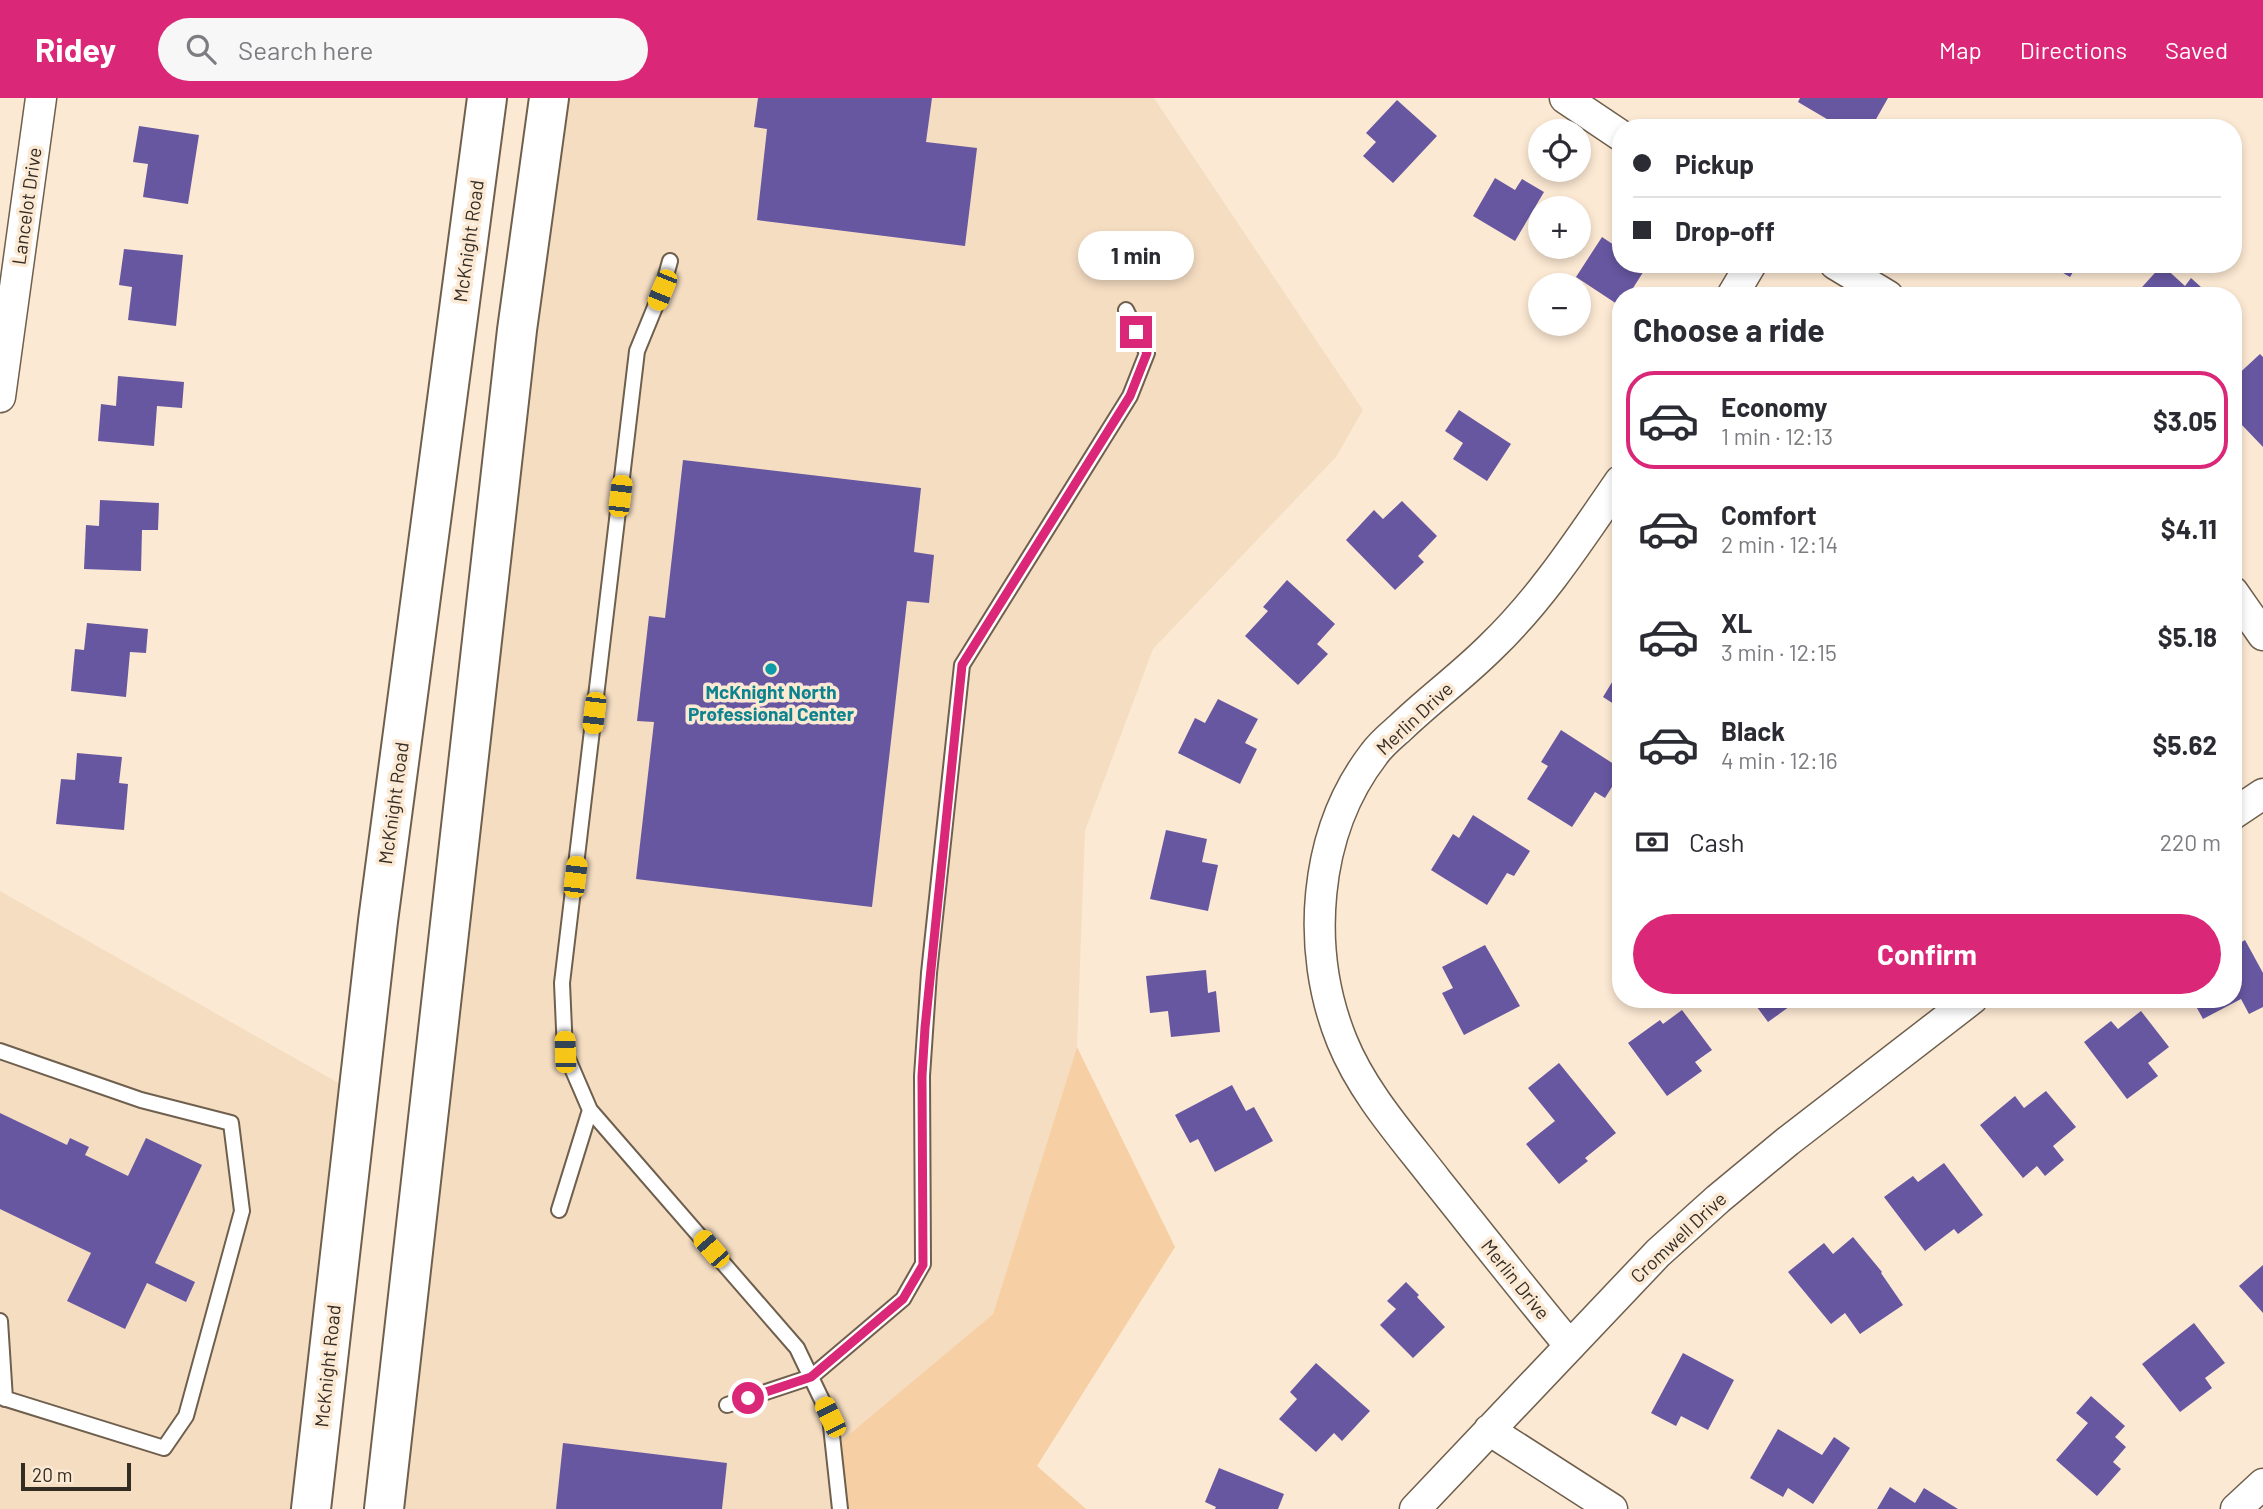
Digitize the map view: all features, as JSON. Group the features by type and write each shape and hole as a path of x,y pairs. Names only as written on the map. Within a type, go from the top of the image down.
{"highway":[{"name":"McKnight Road","path":"311,1509 378,920 488,98"},
{"path":"384,1509 517,330 550,98"}],"street":[{"name":"Lancelot Drive","path":"0,397 41,98"},
{"path":"1565,98 1612,130"},
{"path":"1850,273 1873,287"},
{"name":"Merlin Drive","path":"1570,1346 1415,1153 1368,1090 1342,1042 1329,1001 1320,920 1323,881 1332,837 1350,791 1375,752 1528,610 1612,492"},
{"path":"2242,605 2263,635"},
{"path":"2242,808 2263,794"},
{"name":"Cromwell Drive","path":"1415,1509 1658,1253 1718,1199 1961,1008"},
{"path":"1489,1430 1612,1509"},
{"path":"2236,1509 2263,1484"}],"lane":[{"path":"670,261 662,290 637,351 562,983 565,1052 590,1110 797,1348 830,1417 841,1509"},
{"path":"727,1405 811,1377 903,1299 923,1265 922,1076 925,1028 962,665 1130,396 1147,353 1126,310"},
{"path":"0,1051 141,1100 230,1123 242,1212 186,1416 164,1448 2,1398 0,1321"},
{"path":"559,1210 590,1110"}],"shaded area":[{"path":"549,98 1154,98 1363,410 1336,457 1153,649 1085,831 1077,1047 993,1314 834,1447 840,1509 384,1509"},
{"path":"0,891 358,1094 311,1509 0,1509"},
{"path":"1077,1047 1175,1247 1037,1466 1086,1509 840,1509 834,1447 993,1314"}],"building":[{"path":"758,98 932,98 926,142 977,148 965,246 757,220 767,129 754,127"},
{"path":"1800,98 1888,98 1876,119 1827,119 1798,102"},
{"path":"1397,100 1437,136 1393,183 1363,156 1376,142 1366,133"},
{"path":"139,126 199,135 188,204 143,197 148,164 133,162"},
{"path":"1495,178 1515,190 1522,179 1544,192 1542,196 1528,196 1528,219 1515,241 1473,216"},
{"path":"1602,237 1612,244 1612,273 1643,273 1634,287 1612,287 1612,301 1591,287 1591,273 1579,273 1588,259 1591,259 1591,254"},
{"path":"124,249 183,255 176,326 128,320 132,287 119,285"},
{"path":"2155,273 2171,273 2185,286 2191,278 2201,287 2142,287"},
{"path":"2260,354 2263,357 2263,447 2242,425 2242,371"},
{"path":"118,376 184,382 182,408 157,406 154,446 98,441 101,404 116,406"},
{"path":"1459,410 1511,444 1487,481 1453,459 1463,443 1445,431"},
{"name":"McKnight North Professional Center","path":"683,460 921,488 914,552 934,555 929,603 907,601 872,907 636,879 654,722 637,721 649,616 665,618"},
{"path":"100,500 159,503 158,530 142,530 141,571 84,569 86,525 99,526"},
{"path":"1402,501 1437,536 1418,556 1424,562 1395,590 1346,540 1374,510 1383,519"},
{"path":"1287,580 1335,624 1317,644 1328,654 1298,685 1245,636 1268,611 1263,607"},
{"path":"87,623 148,629 146,653 130,652 126,697 71,691 75,649 84,650"},
{"path":"1612,682 1612,703 1603,697"},
{"path":"1218,699 1258,719 1245,743 1257,749 1240,784 1178,753 1195,718 1205,723"},
{"path":"1561,730 1612,763 1612,787 1605,798 1595,792 1572,827 1527,799 1548,766 1541,762"},
{"path":"77,753 122,757 119,783 128,784 124,830 56,824 61,779 75,780"},
{"path":"1473,815 1530,851 1514,876 1507,873 1487,905 1431,870 1453,834 1459,838"},
{"path":"1166,830 1207,839 1202,862 1218,865 1208,911 1150,899"},
{"path":"2245,940 2263,973 2263,1007 2249,1014 2242,1001 2242,942"},
{"path":"1485,945 1520,1006 1464,1035 1442,993 1453,988 1442,967"},
{"path":"1206,970 1208,993 1216,991 1220,1032 1171,1037 1168,1011 1150,1013 1146,976"},
{"path":"1758,1008 1787,1008 1768,1022"},
{"path":"2197,1008 2224,1008 2203,1019"},
{"path":"1682,1010 1712,1050 1695,1062 1702,1071 1667,1096 1628,1043 1660,1020 1663,1024"},
{"path":"2141,1011 2169,1047 2148,1063 2158,1076 2127,1099 2084,1042 2111,1021 2118,1029"},
{"path":"1559,1063 1616,1133 1585,1158 1588,1161 1559,1184 1526,1144 1555,1121 1528,1088"},
{"path":"1232,1085 1246,1111 1254,1107 1273,1141 1215,1172 1198,1139 1190,1143 1175,1115"},
{"path":"2046,1091 2076,1127 2053,1146 2064,1160 2045,1176 2037,1166 2023,1178 1980,1125 2015,1096 2024,1108"},
{"path":"0,1113 67,1145 70,1138 89,1147 85,1155 128,1176 146,1138 202,1165 155,1263 195,1282 186,1302 147,1283 125,1329 67,1301 91,1253 0,1209"},
{"path":"1944,1163 1983,1215 1958,1234 1954,1229 1925,1251 1884,1197 1913,1176 1918,1182"},
{"path":"1853,1237 1882,1272 1903,1305 1860,1334 1845,1313 1831,1324 1788,1272 1824,1243 1833,1254"},
{"path":"2263,1265 2263,1313 2239,1286"},
{"path":"1406,1282 1445,1327 1413,1358 1380,1325 1396,1309 1387,1301"},
{"path":"2194,1323 2225,1363 2205,1378 2212,1388 2180,1412 2142,1364"},
{"path":"1683,1353 1734,1380 1708,1430 1681,1416 1676,1426 1651,1413"},
{"path":"1316,1363 1370,1411 1342,1441 1334,1433 1316,1452 1279,1419 1297,1399 1290,1392"},
{"path":"2091,1396 2125,1426 2115,1437 2126,1447 2113,1462 2121,1469 2097,1496 2056,1460 2088,1423 2076,1413"},
{"path":"1778,1429 1822,1455 1834,1437 1850,1448 1813,1504 1788,1488 1783,1497 1750,1478"},
{"path":"563,1443 727,1463 722,1509 556,1509"},
{"path":"1219,1468 1284,1494 1278,1509 1215,1509 1216,1507 1205,1502"},
{"path":"1890,1487 1915,1503 1924,1488 1958,1509 1877,1509"}],"place":[{"name":"McKnight North Professional Center","path":"771,669"}],"route":[{"path":"748,1398 811,1377 903,1299 923,1265 922,1076 925,1028 962,665 1130,396 1147,353 1136,332"}]}
